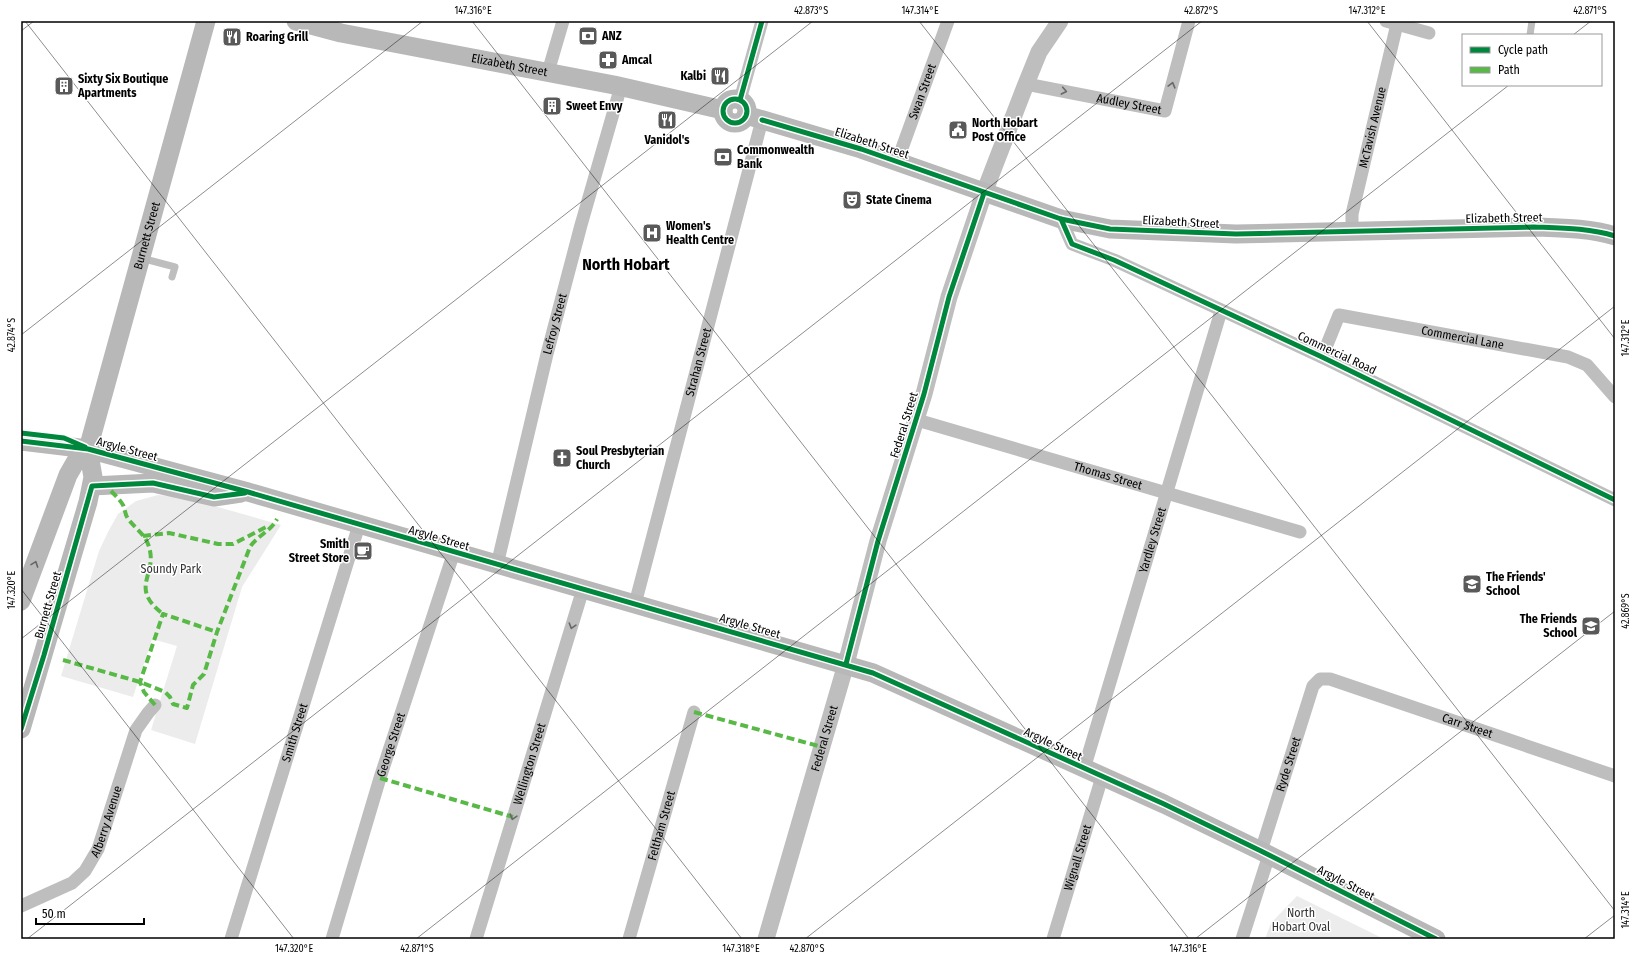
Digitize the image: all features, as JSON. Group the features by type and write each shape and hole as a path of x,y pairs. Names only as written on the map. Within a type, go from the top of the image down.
{"main road":[{"name":"Burnett Street","path":"21,728 44,655 92,486 92,469 88,449 206,21"},
{"name":"Elizabeth Street","path":"296,21 341,33 622,86 723,110 725,117 730,122 738,123 750,112 1061,219 1110,229 1236,234 1534,227 1566,228 1602,232 1615,236"},
{"name":"Argyle Street","path":"21,441 88,449 248,492 873,673 907,687 1265,853 1436,939"},
{"name":"Burnett Street","path":"21,601 68,475 76,461 88,449"},
{"path":"92,486 153,483 214,497 248,492"}],"street":[{"path":"548,72 563,21"},
{"name":"Strahan Street","path":"635,604 750,112 762,21"},
{"name":"Swan Street","path":"897,162 948,21"},
{"name":"Federal Street","path":"766,939 846,664 878,541 917,420 949,297 984,193 1026,84 1039,52 1060,21"},
{"name":"Audley Street","path":"1026,84 1165,111 1189,21"},
{"name":"McTavish Avenue","path":"1352,232 1352,214 1391,23 1430,33"},
{"name":"Lefroy Street","path":"497,565 547,354 581,225 622,86"},
{"name":"Commercial Road","path":"1061,219 1072,244 1114,260 1322,357 1615,500"},
{"name":"Yardley Street","path":"1084,769 1221,311"},
{"name":"Commercial Lane","path":"1322,357 1339,315 1568,357 1587,365 1615,397"},
{"name":"Thomas Street","path":"917,420 1300,532"},
{"name":"Smith Street","path":"231,939 359,525"},
{"name":"George Street","path":"332,939 380,778 454,552"},
{"name":"Wellington Street","path":"476,939 583,589"},
{"name":"Carr Street","path":"1320,679 1330,679 1615,776"},
{"name":"Ryde Street","path":"1242,939 1313,686 1320,679"},
{"name":"Alberry Avenue","path":"21,906 72,883 86,871 98,849 136,730 155,706"},
{"name":"Feltham Street","path":"629,939 694,712"},
{"name":"Wignall Street","path":"1053,939 1102,778"}],"lane":[{"path":"1530,34 1532,21"},
{"path":"141,258 175,267 172,277"}],"green space":[{"name":"Soundy Park","path":"158,495 183,497 281,525 242,587 195,744 151,730 177,646 152,639 133,697 61,676 99,551 109,530 118,514 136,501"},
{"name":"North Hobart Oval","path":"1297,896 1384,939 1265,939 1271,923"}],"marked path":[{"path":"111,491 122,503 127,517 148,544 151,555 146,580 147,596 163,614"},
{"path":"63,660 140,682 165,692 170,697 173,704 187,708 193,685 204,674 217,632 250,547 271,527 277,519"},
{"path":"143,536 169,533 218,544 233,544 268,526"},
{"path":"155,705 144,692 140,682 163,614 217,632"},
{"path":"694,712 822,747"},
{"path":"380,778 513,817"}],"cycle path":[{"path":"740,100 762,21"},
{"path":"735,99 740,100 746,106 747,111 746,116 740,122 735,123 730,122 724,116 723,111 724,106 730,100 735,99"},
{"path":"762,120 861,149 1061,219 1110,229 1236,234 1534,227 1585,230 1615,236"},
{"path":"846,664 878,541 924,394 949,297 984,193"},
{"path":"1061,219 1072,244 1114,260 1322,357 1615,500"},
{"path":"21,433 64,438 85,447"},
{"path":"21,441 88,449 248,492 873,673 1164,804 1436,939"},
{"path":"21,729 44,655 92,486 153,483 214,497 245,493"}],"place":[{"name":"ANZ","path":"588,36"},
{"name":"Roaring Grill","path":"232,37"},
{"name":"Amcal","path":"608,60"},
{"name":"Kalbi","path":"720,76"},
{"name":"Sixty Six Boutique Apartments","path":"64,86"},
{"name":"Sweet Envy","path":"552,106"},
{"name":"Vanidol's","path":"667,120"},
{"name":"North Hobart Post Office","path":"958,130"},
{"name":"Commonwealth Bank","path":"723,157"},
{"name":"State Cinema","path":"852,200"},
{"name":"Women's Health Centre","path":"652,233"},
{"name":"Soul Presbyterian Church","path":"562,458"},
{"name":"Smith Street Store","path":"363,551"},
{"name":"The Friends' School","path":"1472,584"},
{"name":"The Friends School","path":"1591,626"}],"district":[{"name":"North Hobart","path":"626,264"}]}
